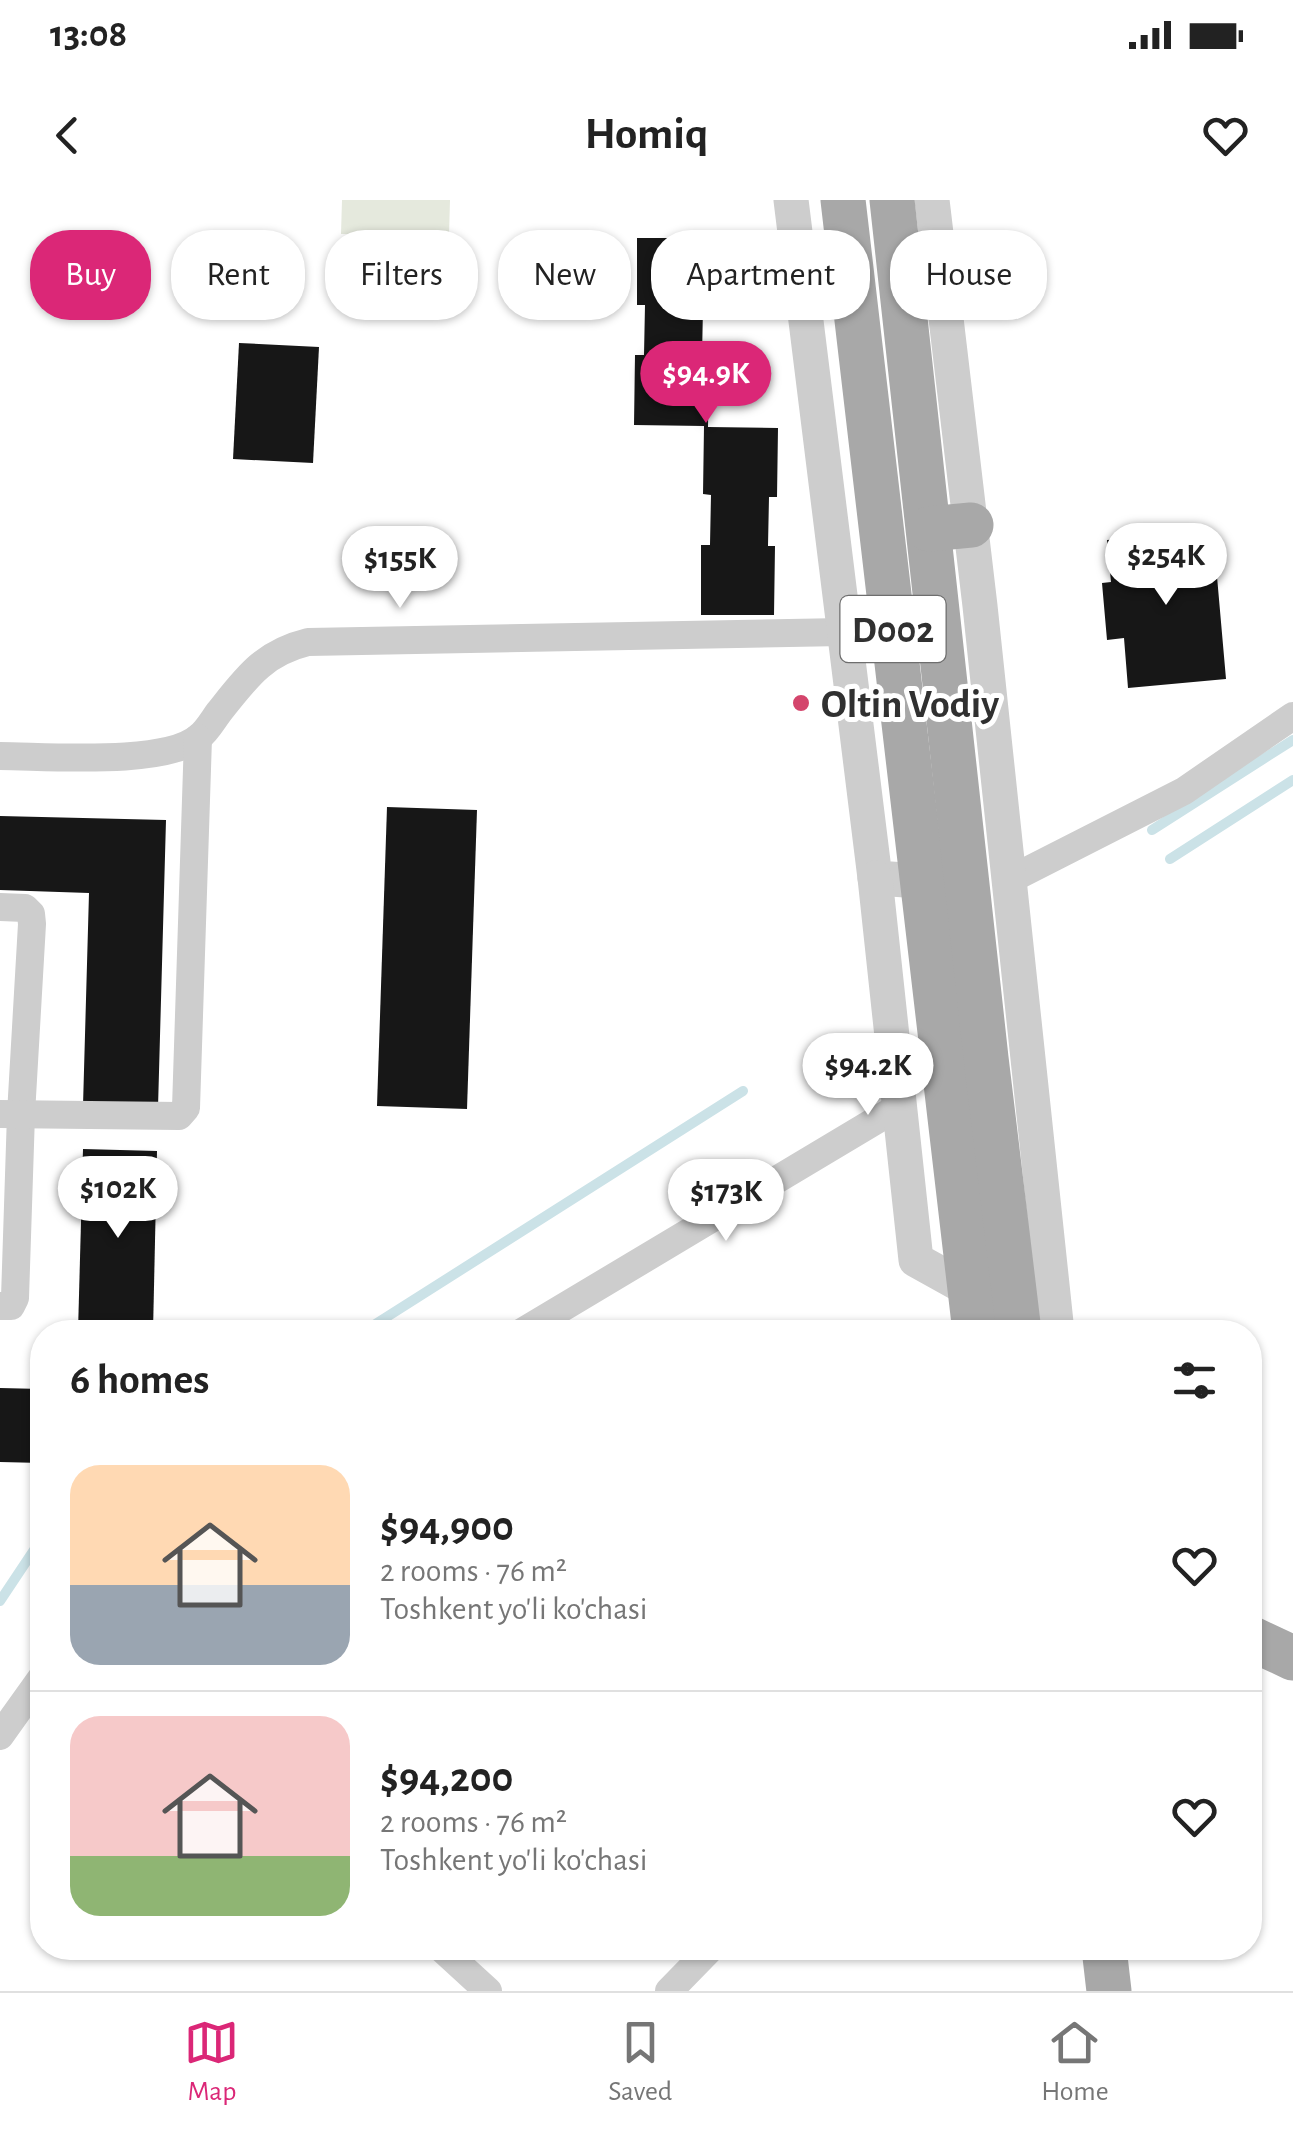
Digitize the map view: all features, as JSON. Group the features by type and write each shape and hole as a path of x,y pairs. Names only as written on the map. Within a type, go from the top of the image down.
{"main road":[{"name":"D002","path":"843,200 972,1311"},
{"name":"D002","path":"892,200 950,527 1018,1320"},
{"path":"1262,1644 1293,1658"},
{"path":"1262,1677 1293,1689"},
{"path":"1105,1960 1109,1991"}],"street":[{"path":"791,200 875,878 916,1260 972,1311"},
{"path":"932,200 950,527 1009,880 1056,1320"},
{"path":"0,756 163,753 198,738 256,667 280,651 308,642 843,632"},
{"path":"1009,880 1184,791 1293,716"},
{"path":"10,1114 178,1116 186,1108 198,738"},
{"path":"875,878 922,881"},
{"path":"0,908 25,908 31,914 10,1114 15,1298 11,1306 0,1306"},
{"path":"542,1320 900,1106"},
{"path":"0,1736 30,1694"},
{"path":"454,1960 488,1991"},
{"path":"669,1991 699,1960"}],"shaded area":[{"path":"342,200 450,200 449,230 341,230"}],"building":[{"path":"637,238 651,238 651,320 703,320 702,357 709,357 708,427 778,428 777,497 769,497 768,546 775,546 774,615 701,615 701,545 710,545 711,495 703,494 704,426 634,425 635,355 644,355 645,305 637,305"},
{"path":"239,343 319,347 313,463 233,459"},
{"path":"1213,531 1226,679 1128,688 1124,638 1107,640 1102,583 1111,582 1107,540"},
{"path":"387,807 477,810 467,1109 377,1106"},
{"path":"0,816 166,820 158,1108 83,1106 89,893 0,890"},
{"path":"83,1149 157,1151 153,1320 78,1320"},
{"path":"0,1388 30,1389 30,1463 0,1462"}],"waterway":[{"path":"1152,830 1293,740"},
{"path":"1170,859 1293,780"},
{"path":"382,1320 743,1091"},
{"path":"0,1601 30,1556"}],"place":[{"name":"Oltin Vodiy","path":"801,703"}]}
